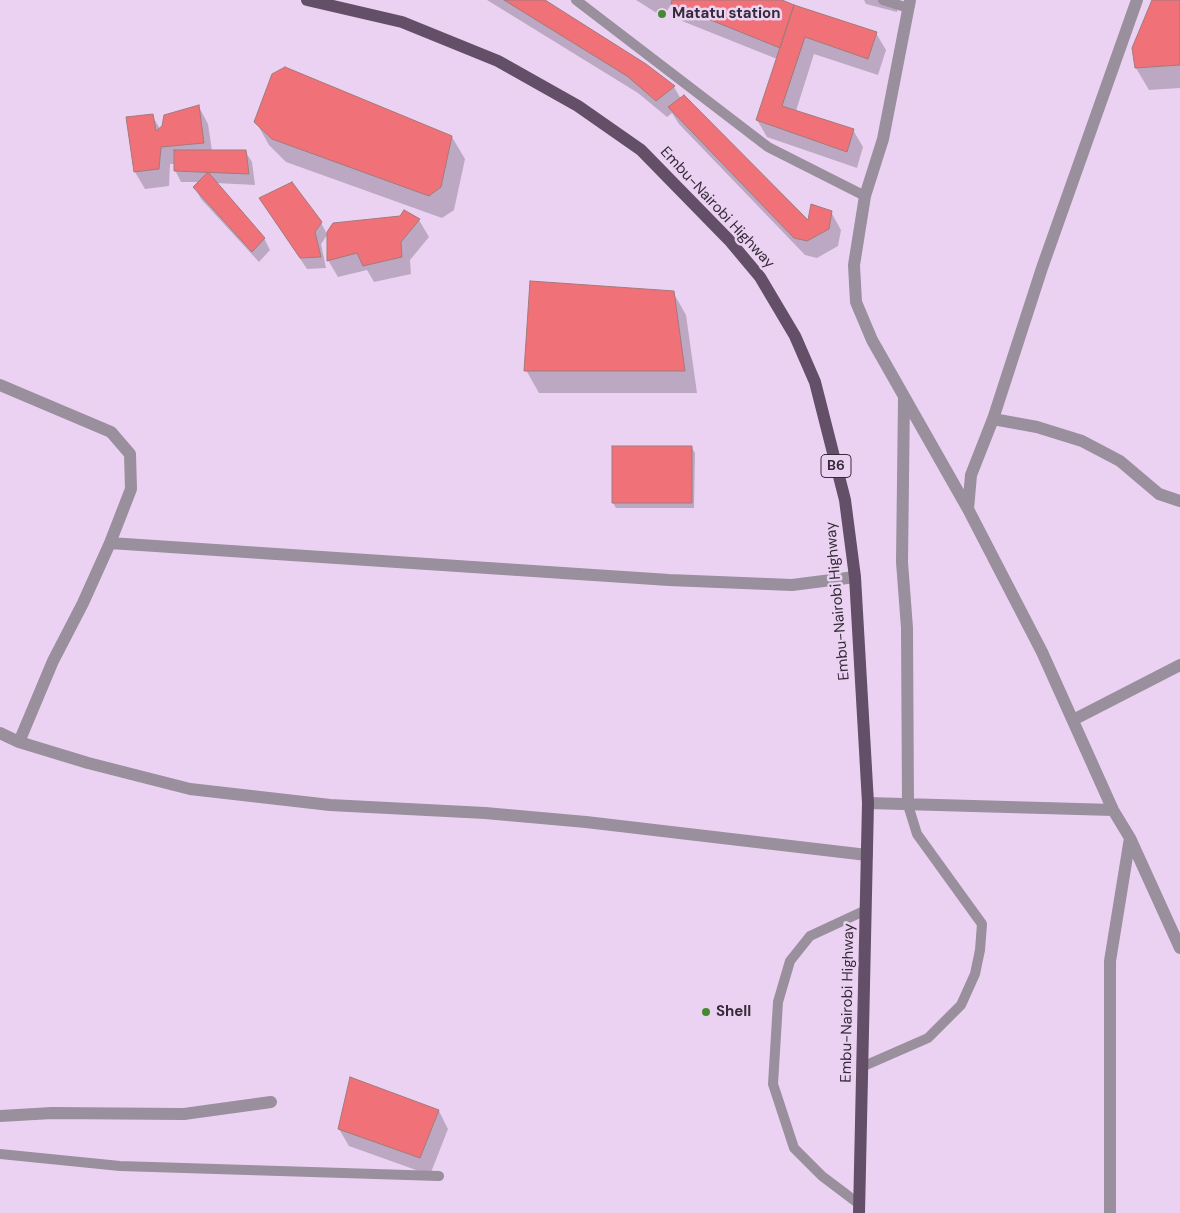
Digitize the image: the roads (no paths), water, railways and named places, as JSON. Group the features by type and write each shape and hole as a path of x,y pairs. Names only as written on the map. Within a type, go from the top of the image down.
{"main road":[{"name":"Embu-Nairobi Highway","path":"307,0 402,22 498,62 578,106 641,150 729,240 760,276 795,336 815,382 845,500 855,577 868,803 864,1066 859,1208"}],"street":[{"path":"968,509 971,475 1137,0"},
{"path":"909,4 883,139 865,196 854,266 856,302 872,340 968,509 1042,652 1113,810 1130,838 1180,948"},
{"path":"0,384 111,432 130,454 130,488 110,543 83,603 53,661 19,742"},
{"path":"904,398 902,562 907,628 908,805"},
{"path":"992,419 1037,427 1082,441 1120,461 1159,494 1180,501"},
{"path":"110,543 669,580 792,585 855,577"},
{"path":"1072,720 1180,665"},
{"path":"0,733 19,742 88,763 190,789 330,805 485,813 578,822 867,855"},
{"path":"868,803 1113,810"},
{"path":"1110,1213 1110,961 1130,838"},
{"path":"0,1116 52,1113 184,1114 271,1102"}],"lane":[{"path":"576,0 768,147 865,196"},
{"path":"883,0 909,4"},
{"path":"864,1066 928,1038 961,1005 974,974 980,950 982,924 917,834 908,805"},
{"path":"859,1208 822,1176 794,1148 773,1084 778,1002 790,961 810,936 866,910"},
{"path":"0,1154 120,1166 439,1176"}],"place":[{"name":"Matatu station","path":"662,14"},
{"name":"Shell","path":"706,1012"}]}
